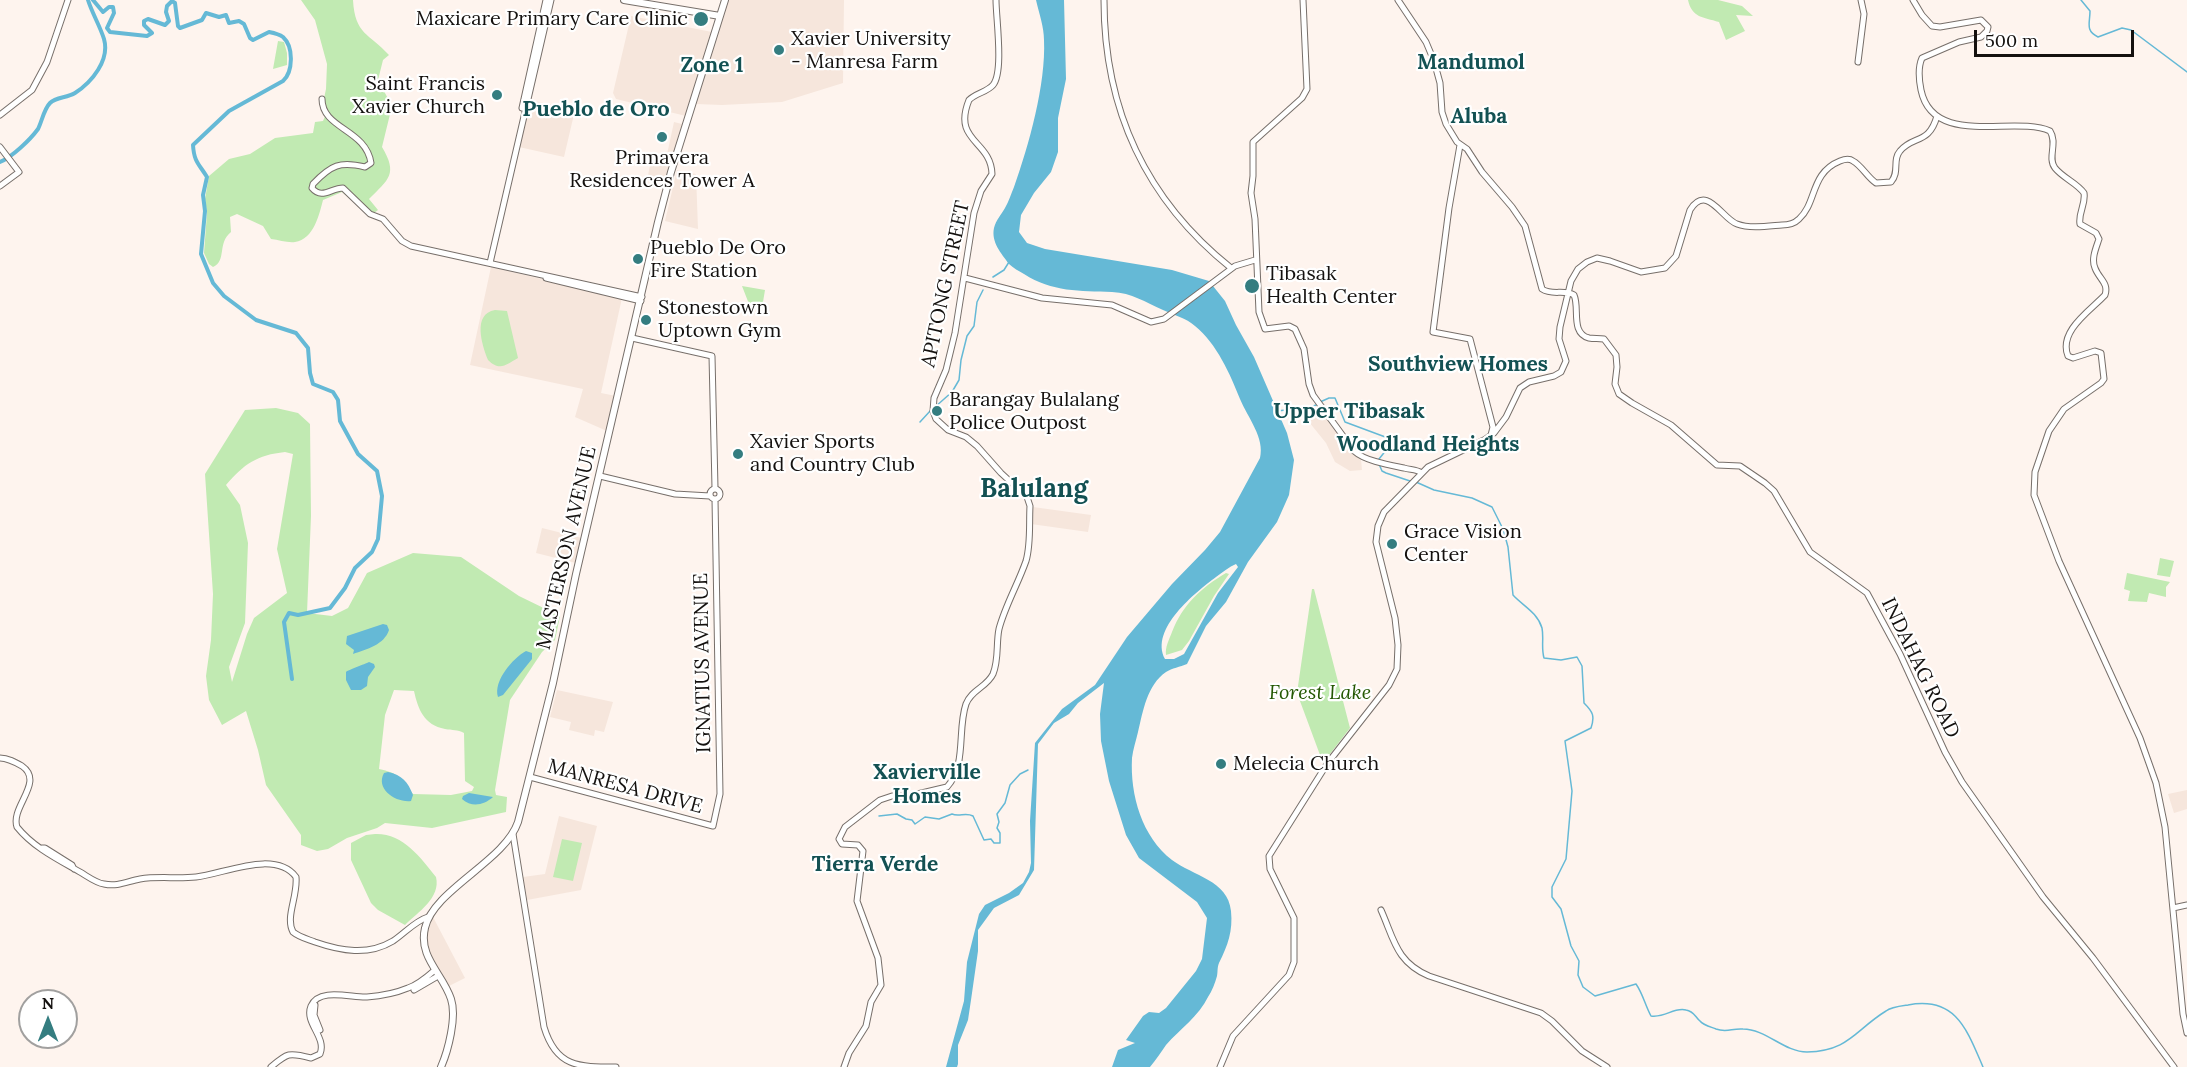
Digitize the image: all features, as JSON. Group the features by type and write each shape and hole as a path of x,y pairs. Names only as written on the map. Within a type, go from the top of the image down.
{"main road":[{"path":"624,0 720,15"},
{"path":"644,0 720,15"},
{"name":"MASTERSON AVENUE","path":"513,834 530,777 553,683 668,183 725,0"},
{"path":"441,1067 454,1012 451,997 426,954 424,931 428,917 444,898 513,834"}],"street":[{"path":"0,116 32,90 47,62 68,0"},
{"path":"488,263 548,0"},
{"name":"APITONG STREET","path":"844,1067 849,1053 866,1026 871,1002 880,985 879,962 860,912 856,894 863,850 858,845 842,844 839,839 845,827 869,808 889,797 909,796 947,787 955,773 962,741 962,718 966,704 970,695 993,675 1000,627 1026,560 1030,506 1027,497 977,446 966,437 952,433 939,422 934,416 933,406 953,340 974,213 981,191 992,171 989,159 966,130 964,120 969,100 994,84 997,78 996,0"},
{"path":"1104,0 1110,72 1121,116 1135,150 1157,188 1184,224 1230,269"},
{"path":"1302,0 1307,89 1302,98 1253,142 1251,193 1256,223 1255,261 1259,312 1263,327 1268,329 1289,326 1295,328 1304,349 1310,388 1315,399 1354,451 1363,458 1422,473"},
{"path":"1398,0 1427,44 1438,77 1444,118 1460,145 1467,149 1482,172 1524,225 1542,289 1548,293 1569,292"},
{"path":"1858,62 1864,14 1861,0"},
{"path":"1913,0 1932,26 1940,27 1981,20 1988,27 1988,31 1981,37 1959,42 1922,58 1920,66 1922,93 1926,106 1937,116 1958,124 2035,128 2050,132 2054,139 2054,168 2084,193 2084,202 2079,215 2080,224 2098,236 2094,265 2107,290 2102,298 2076,323 2066,349 2068,356 2073,358 2099,352 2104,379 2064,409 2049,432 2035,472 2034,495 2059,561 2137,730 2163,808 2183,1014 2187,1033"},
{"path":"322,99 326,114 359,139 371,163 365,167 354,164 337,165 313,184 313,190 322,194 343,188 370,214 384,219 406,244 641,299"},
{"path":"1220,1067 1235,1033 1289,975 1294,962 1294,918 1270,869 1269,856 1327,764 1389,685 1397,669 1398,645 1395,618 1377,547 1376,532 1388,507 1434,463 1491,435 1521,388 1529,382 1557,375 1564,367 1566,361 1559,339 1559,331 1571,281 1578,269 1587,262 1597,258 1641,272 1659,270 1667,266 1676,256 1692,206 1700,202 1712,202 1730,221 1741,226 1789,224 1802,216 1823,172 1844,159 1855,162 1876,183 1891,182 1896,173 1899,152 1928,134 1937,116"},
{"path":"1460,145 1450,200 1433,332 1470,339 1496,427"},
{"path":"0,147 19,172 0,186"},
{"path":"965,278 1042,298 1112,305 1149,322 1157,322 1241,262 1255,261"},
{"name":"INDAHAG ROAD","path":"1569,292 1574,295 1576,301 1577,325 1580,333 1588,338 1604,339 1614,352 1617,362 1615,387 1620,394 1666,421 1717,465 1740,466 1765,483 1774,491 1810,552 1867,593 1897,647 1945,752 1962,782 2043,897 2093,958 2174,1067"},
{"name":"IGNATIUS AVENUE","path":"632,338 712,356 712,494 720,794 712,826"},
{"path":"600,475 676,491 712,494"},
{"path":"1,756 19,764 28,772 29,789 15,822 20,831 43,851 101,883 126,884 140,879 205,876 254,865 268,864 281,867 290,870 297,879 289,919 293,932 320,944 345,950 376,949 428,917"},
{"name":"MANRESA DRIVE","path":"530,777 712,826"},
{"path":"513,834 548,1042 556,1054 570,1064 586,1067 616,1067"},
{"path":"2173,908 2187,905"},
{"path":"1381,910 1396,946 1413,968 1429,976 1541,1013 1582,1051 1607,1067"},
{"path":"275,1065 290,1056 311,1061 323,1055 324,1042 314,1012 315,1004 320,1000 328,998 371,999 415,987 436,973"}],"shaded area":[{"name":"Xavier University - Manresa Farm","path":"728,0 844,0 843,83 782,102 696,104"},
{"path":"631,16 712,32 686,116 616,99 613,93"},
{"path":"530,100 575,110 564,157 519,147"},
{"path":"674,122 682,124 666,179 648,175 652,156 666,159"},
{"path":"677,170 696,174 698,229 665,221"},
{"path":"491,267 622,298 601,393 616,396 607,431 575,417 583,389 470,365"},
{"path":"1321,411 1361,459 1362,470 1350,471 1335,462 1326,443 1309,422"},
{"path":"1033,507 1091,515 1088,532 1031,524"},
{"path":"542,528 582,538 576,563 536,553"},
{"path":"557,690 613,702 604,732 595,730 594,736 569,730 571,722 550,717"},
{"path":"2187,790 2187,809 2174,813 2168,794"},
{"path":"559,816 597,826 581,890 527,900 523,877 545,874"},
{"path":"433,917 465,978 447,987 431,960 426,939"}],"green space":[{"path":"301,0 353,0 354,12 360,27 389,55 383,60 378,80 392,106 382,147 390,164 390,170 386,181 369,199 378,210 370,216 342,192 323,200 311,231 307,236 295,242 271,239 263,226 237,214 230,217 231,232 224,241 220,261 213,267 204,253 207,213 205,199 209,176 229,159 250,154 275,138 313,133 315,122 323,121 327,112 323,103 327,64 315,20"},
{"path":"1688,0 1718,0 1742,6 1753,16 1736,15 1745,31 1726,40 1719,22 1695,14"},
{"path":"278,41 284,42 287,65 273,69"},
{"path":"742,286 765,290 763,302 749,304"},
{"path":"495,310 507,311 518,358 500,366 488,360 481,331 483,317"},
{"path":"276,408 298,413 310,424 311,516 307,613 332,616 348,608 367,573 413,553 461,557 519,596 560,616 555,640 542,652 510,700 495,790 496,795 507,797 506,812 432,828 385,823 347,838 328,849 317,851 301,845 301,835 266,785 246,711 222,725 209,700 206,676 211,640 213,594 205,474 245,410","holes":["285,452 293,454 277,549 287,593 254,618 232,682 229,667 245,623 248,543 240,505 226,485 239,471 259,458","394,690 414,691 420,710 427,720 438,727 464,733 465,781 474,787 472,791 451,795 413,794 399,777 379,769 385,715"]},
{"path":"2160,558 2174,561 2170,577 2157,575"},
{"path":"1226,573 1229,574 1189,641 1182,650 1166,655 1176,622 1187,605 1201,591"},
{"path":"2127,573 2170,582 2166,587 2166,597 2149,593 2147,602 2128,601 2130,591 2124,589"},
{"name":"Forest Lake","path":"1312,589 1314,589 1350,728 1323,763 1297,693"},
{"path":"366,835 394,837 402,842 417,854 436,877 437,885 432,898 405,925 378,910 371,903 351,860 351,843"},
{"path":"562,839 582,843 573,881 553,877"}],"water":[{"path":"1036,0 1064,0 1066,79 1058,118 1058,152 1051,172 1034,193 1021,215 1019,232 1027,243 1045,249 1172,270 1209,281 1225,301 1254,357 1287,433 1294,460 1289,495 1277,522 1248,562 1226,602 1206,626 1187,664 1166,672 1154,684 1144,707 1134,748 1133,786 1140,814 1153,840 1180,866 1217,885 1228,901 1231,911 1229,938 1209,995 1200,1010 1166,1045 1150,1067 1112,1067 1118,1050 1135,1043 1126,1040 1143,1016 1149,1012 1159,1013 1166,1008 1196,971 1202,959 1207,918 1197,902 1139,858 1126,835 1109,781 1101,741 1100,714 1104,683 1078,703 1069,714 1054,723 1038,744 1034,870 1019,895 994,908 978,930 978,951 971,1000 968,1020 958,1045 958,1064 957,1067 946,1067 964,1001 967,962 979,914 985,905 1023,883 1029,872 1035,743 1062,709 1095,685 1127,637 1220,532 1260,458 1261,451 1255,428 1222,360 1210,341 1191,323 1126,294 1067,289 1045,284 1012,267 997,247 994,228 1008,203 1020,170 1031,134 1042,76 1044,40","holes":["1236,564 1238,567 1218,593 1184,654 1174,659 1165,659 1162,647 1163,636 1177,612 1197,592 1228,568"]},
{"path":"383,624 387,625 389,630 383,639 374,646 353,654 354,650 346,644 347,636"},
{"path":"526,651 532,653 532,659 503,695 498,697 498,684 501,677 515,659"},
{"path":"369,662 375,667 368,677 367,686 361,690 351,690 346,680 346,672"},
{"path":"388,772 401,777 407,783 413,795 411,801 399,800 388,794 382,784 382,779 384,773"},
{"path":"469,793 493,797 482,804 470,804 462,799"}],"waterway":[{"path":"0,162 26,143 35,133 50,103 75,93 88,83 98,70 104,55 104,39 88,0"},
{"path":"93,0 103,12 113,7 114,13 107,28 110,32 147,36 152,33 144,25 144,21 148,19 165,25 169,21 167,6 172,1 175,3 180,28 202,20 206,13 219,17 226,15 229,23 239,21 244,24 253,40 269,32 283,37 289,47 291,59 289,72 283,81 229,111 193,145 196,159 207,177 203,195 205,211 201,254 213,283 224,296 256,320 296,333 308,348 313,384 333,392 338,400 340,421 358,454 377,471 382,496 378,539 372,552 355,568 345,588 330,608 298,615 289,613 284,622 292,679"},
{"path":"2081,0 2090,11 2089,26 2094,35 2098,37 2122,28 2131,30 2187,72"},
{"path":"993,277 1004,270 1009,262"},
{"path":"935,407 952,392 959,380 967,336 974,326 977,302 983,290"},
{"path":"1320,402 1335,398 1345,422 1388,438 1387,449 1379,459"},
{"path":"1277,411 1316,405"},
{"path":"920,422 931,410"},
{"path":"1379,464 1382,471 1410,481"},
{"path":"1416,482 1434,490 1472,498 1492,507 1503,529 1508,547 1513,595 1540,622 1543,632 1544,658 1561,660 1577,657 1582,666 1584,703 1591,712 1593,720 1591,728 1565,741 1572,791 1566,859 1552,887 1552,897 1561,909 1571,946 1579,961 1578,975 1583,987 1595,996 1636,984 1651,1016 1681,1009 1693,1013 1703,1024 1716,1029 1751,1030 1791,1048 1807,1052 1821,1051 1842,1044 1875,1018 1891,1009 1924,1004 1938,1006 1949,1011 1958,1019 1971,1040 1983,1067"},
{"path":"879,816 897,814 912,820 915,824 925,817 939,819 952,814 970,815 973,816 984,840 991,839 994,843 1000,843 997,814 1005,803 1010,785 1020,774 1028,770"}],"place":[{"name":"Maxicare Primary Care Clinic","path":"701,19"},
{"name":"Xavier University - Manresa Farm","path":"779,50"},
{"name":"Saint Francis Xavier Church","path":"497,95"},
{"name":"Primavera Residences Tower A","path":"662,137"},
{"name":"Pueblo De Oro Fire Station","path":"638,259"},
{"name":"Tibasak Health Center","path":"1252,286"},
{"name":"Stonestown Uptown Gym","path":"646,320"},
{"name":"Barangay Bulalang Police Outpost","path":"937,411"},
{"name":"Xavier Sports and Country Club","path":"738,454"},
{"name":"Grace Vision Center","path":"1392,544"},
{"name":"Melecia Church","path":"1221,764"}],"district":[{"name":"Mandumol","path":"1471,63"},
{"name":"Zone 1","path":"712,66"},
{"name":"Pueblo de Oro","path":"596,110"},
{"name":"Aluba","path":"1479,117"},
{"name":"Southview Homes","path":"1458,365"},
{"name":"Upper Tibasak","path":"1349,412"},
{"name":"Woodland Heights","path":"1428,445"},
{"name":"Balulang","path":"1034,490"},
{"name":"Xavierville Homes","path":"927,785"},
{"name":"Tierra Verde","path":"875,865"}]}
